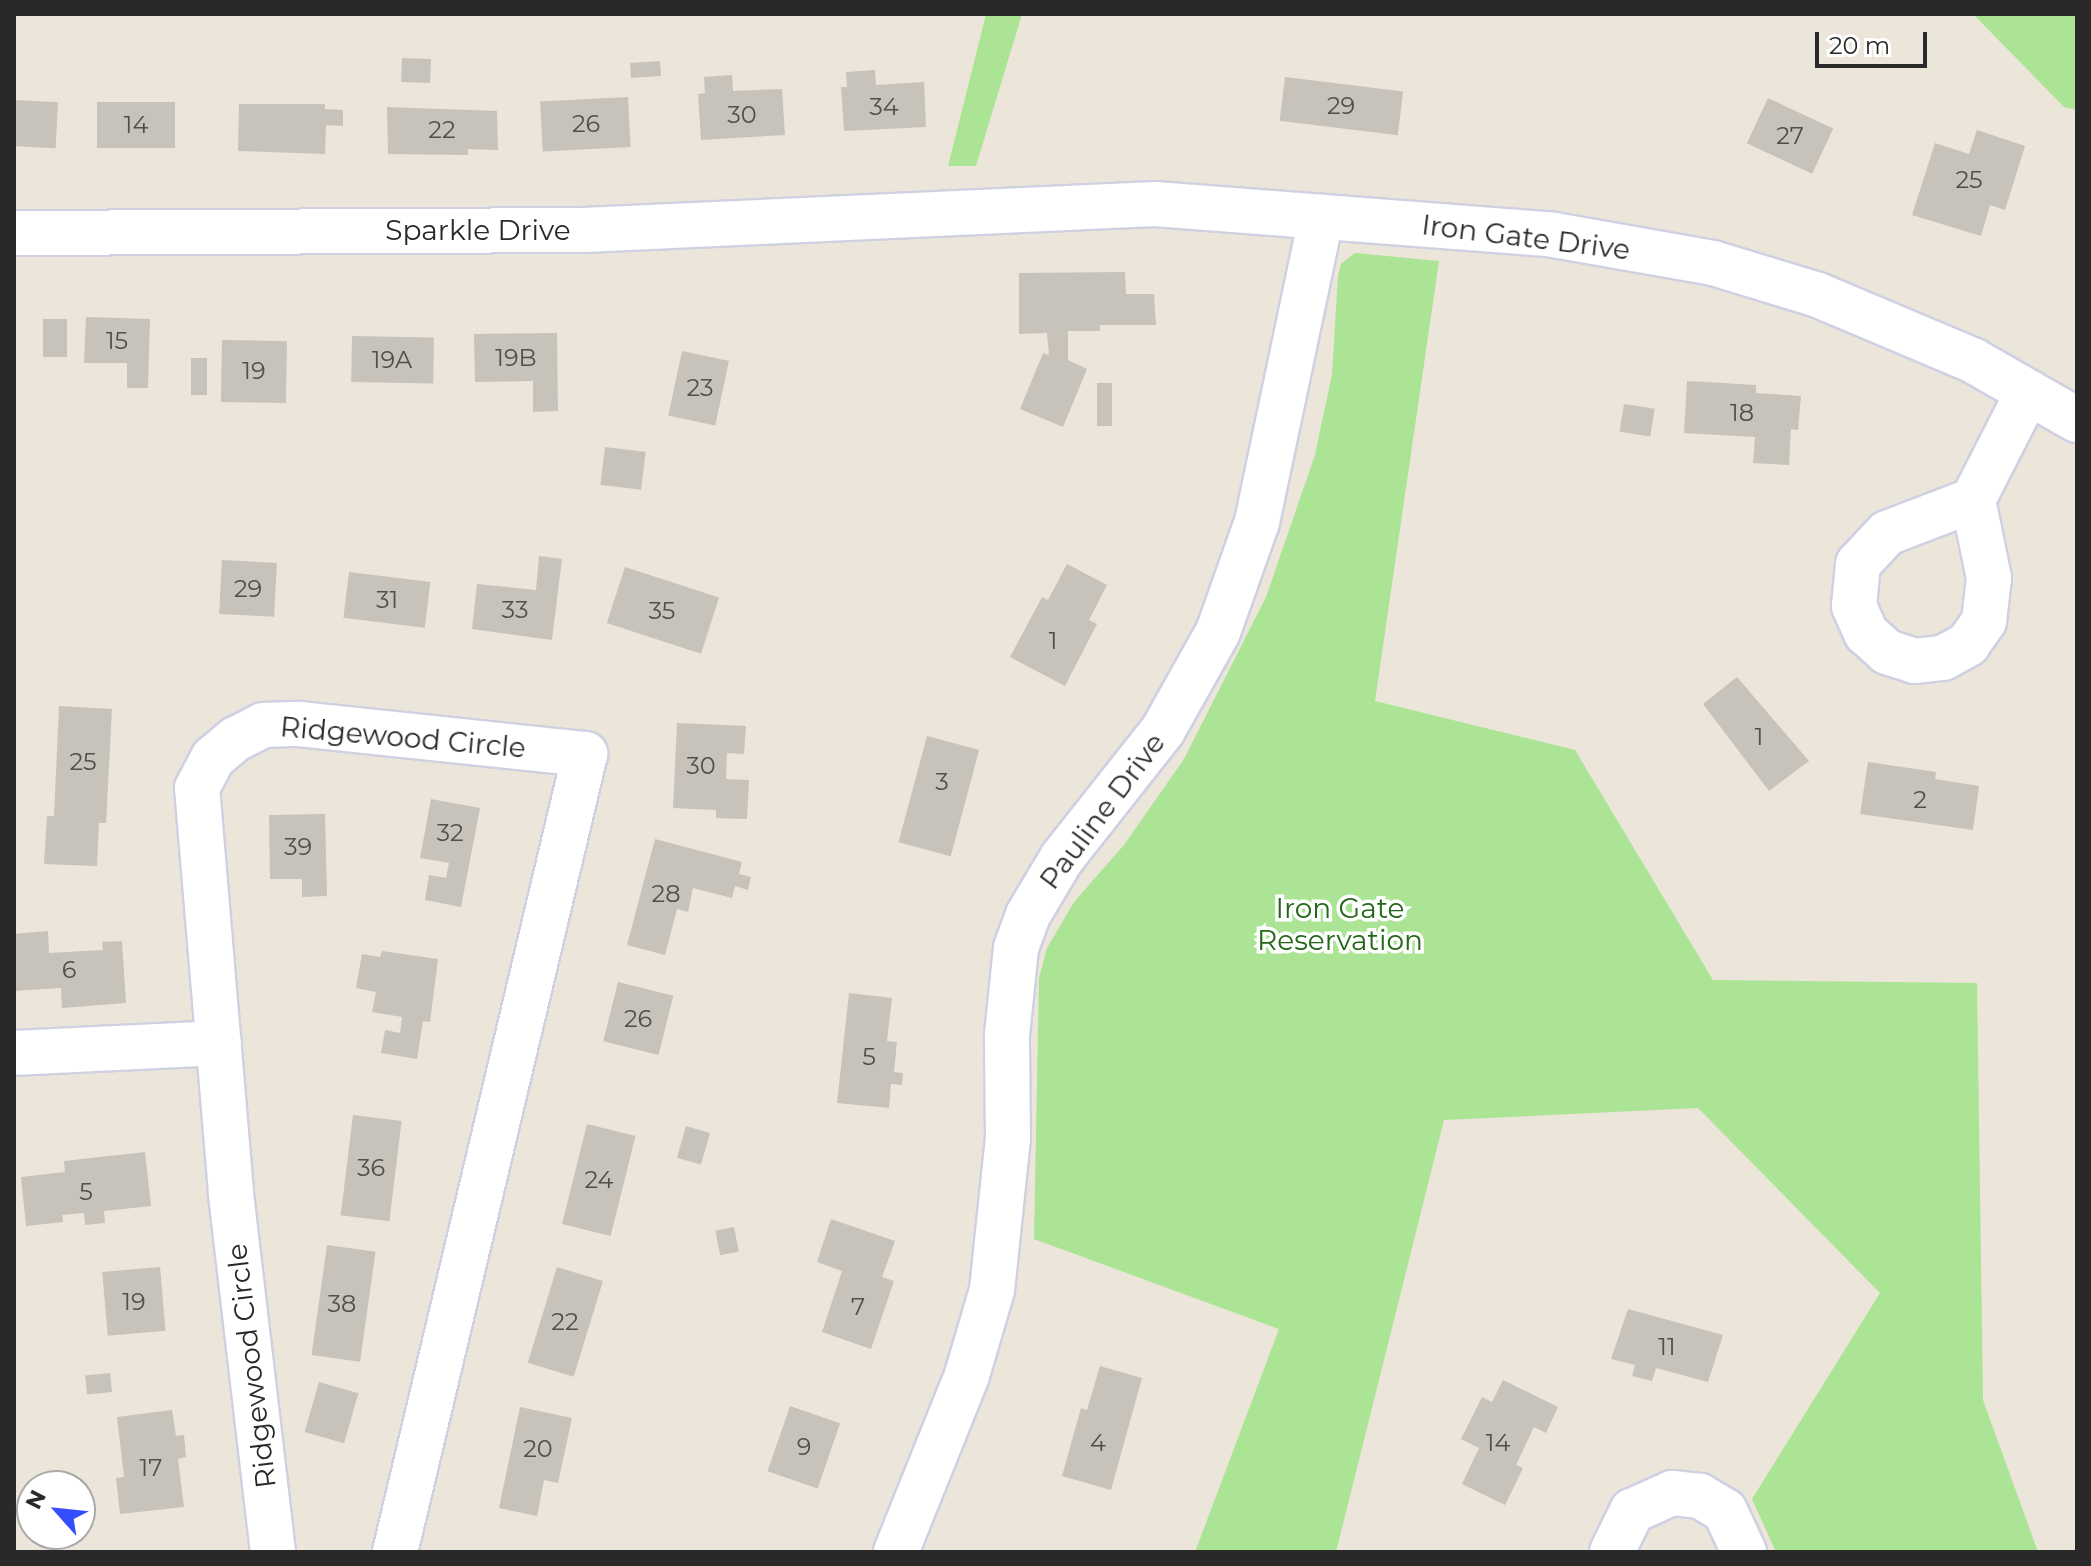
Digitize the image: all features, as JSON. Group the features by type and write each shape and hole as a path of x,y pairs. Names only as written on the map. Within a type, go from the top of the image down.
{"street":[{"name":"Iron Gate Drive","path":"941,213 1155,204 1554,235 1713,263 1818,295 1974,361 2077,420"},
{"name":"Sparkle Drive","path":"14,233 584,230 941,213"},
{"name":"Pauline Drive","path":"896,1552 967,1375 992,1290 1008,1139 1008,1020 1016,948 1028,915 1062,858 1163,730 1218,632 1257,522 1321,217"},
{"path":"1973,500 2028,392"},
{"name":"Ridgewood Circle","path":"273,1552 219,1043 197,788 213,758 236,739 263,725 299,724 585,754 395,1552"},
{"path":"14,1053 219,1043"},
{"path":"1612,1552 1632,1511 1672,1493 1700,1496 1725,1511 1744,1552"}],"green space":[{"path":"986,14 1022,14 976,166 948,166"},
{"path":"1973,14 2077,14 2077,110 2064,107"},
{"name":"Iron Gate Reservation","path":"1355,253 1439,261 1375,701 1575,750 1713,980 1977,983 1983,1400 2038,1552 1776,1552 1752,1499 1880,1293 1698,1108 1444,1120 1336,1552 1195,1552 1279,1329 1034,1239 1039,978 1047,948 1074,902 1124,845 1184,759 1266,597 1315,455 1332,374 1338,275 1341,264"}],"building":[{"path":"402,58 431,59 430,83 401,82"},
{"path":"660,61 661,76 631,78 630,63"},
{"path":"875,70 876,85 924,82 926,127 844,131 841,87 847,87 846,72"},
{"path":"732,75 733,91 782,89 785,135 701,140 698,94 705,93 704,77"},
{"path":"1285,77 1403,92 1398,135 1280,121"},
{"path":"628,97 631,147 543,152 540,102"},
{"path":"1768,98 1833,128 1812,174 1747,143"},
{"path":"14,100 58,102 56,148 14,146"},
{"path":"97,102 175,102 175,148 97,148"},
{"path":"239,104 325,104 325,109 343,110 343,126 326,125 325,154 238,151"},
{"path":"387,107 497,111 498,150 468,149 468,155 388,154"},
{"path":"1977,130 2025,146 2005,210 1990,205 1981,236 1912,215 1935,143 1969,154"},
{"path":"1125,272 1126,294 1154,294 1156,325 1100,325 1100,331 1068,331 1068,360 1087,369 1063,427 1020,409 1043,353 1049,355 1047,333 1019,334 1019,273"},
{"path":"86,317 150,319 148,388 127,388 127,363 84,363"},
{"path":"43,319 67,319 67,357 43,357"},
{"path":"557,333 558,411 533,412 533,381 475,382 474,334"},
{"path":"352,336 434,337 433,383 351,382"},
{"path":"222,340 287,341 286,403 221,402"},
{"path":"682,351 729,361 715,426 668,416"},
{"path":"191,358 207,358 207,395 191,395"},
{"path":"1687,381 1756,385 1756,393 1801,396 1798,430 1791,429 1789,465 1753,463 1755,437 1684,433"},
{"path":"1097,383 1112,383 1112,426 1097,426"},
{"path":"1624,404 1655,409 1650,437 1620,432"},
{"path":"605,447 646,452 641,490 600,485"},
{"path":"539,556 562,559 552,640 472,629 477,584 536,590"},
{"path":"222,560 277,563 274,617 219,614"},
{"path":"1067,564 1107,585 1089,620 1097,624 1065,686 1010,657 1042,597 1048,600"},
{"path":"625,567 719,598 701,654 607,623"},
{"path":"349,572 430,582 425,628 343,618"},
{"path":"1737,677 1809,761 1769,791 1703,704"},
{"path":"59,706 112,709 106,823 99,823 97,866 44,864 47,816 54,816"},
{"path":"677,723 746,726 744,754 727,753 726,779 749,780 747,819 716,818 716,810 673,808"},
{"path":"927,736 979,750 951,856 899,842"},
{"path":"1868,762 1936,772 1935,779 1979,786 1973,830 1860,814"},
{"path":"431,799 480,808 461,907 425,900 429,875 446,878 449,863 420,858"},
{"path":"325,814 327,896 302,897 302,879 270,879 269,815"},
{"path":"655,839 742,862 739,874 751,877 748,890 735,886 732,898 693,888 688,912 677,909 665,955 627,945"},
{"path":"48,931 49,953 103,950 102,942 122,941 126,1003 62,1008 61,988 14,991 14,934"},
{"path":"382,951 438,959 430,1022 423,1021 417,1059 381,1053 385,1030 400,1033 402,1017 372,1012 376,992 356,988 362,954 380,957"},
{"path":"618,982 673,996 659,1055 603,1041"},
{"path":"849,993 892,998 887,1041 897,1042 894,1072 903,1073 902,1085 891,1084 889,1108 837,1103"},
{"path":"353,1115 402,1121 389,1221 341,1215"},
{"path":"587,1124 636,1136 611,1236 562,1224"},
{"path":"686,1126 710,1133 701,1165 677,1158"},
{"path":"145,1152 151,1206 104,1211 105,1223 85,1225 84,1213 62,1215 63,1222 26,1226 21,1177 65,1172 64,1161"},
{"path":"831,1219 895,1241 882,1277 894,1281 871,1349 822,1332 842,1271 817,1262"},
{"path":"734,1227 739,1252 720,1255 715,1231"},
{"path":"327,1245 376,1252 360,1362 312,1355"},
{"path":"160,1267 166,1331 108,1336 102,1272"},
{"path":"557,1267 603,1281 574,1377 528,1363"},
{"path":"1628,1309 1723,1335 1708,1382 1656,1368 1652,1381 1632,1376 1635,1365 1611,1359"},
{"path":"1100,1366 1142,1378 1111,1490 1062,1476 1081,1408 1087,1410"},
{"path":"110,1373 112,1392 87,1395 85,1376"},
{"path":"1503,1380 1558,1407 1546,1433 1534,1427 1516,1465 1523,1468 1505,1505 1462,1484 1479,1448 1461,1439 1482,1397 1492,1402"},
{"path":"319,1382 358,1393 344,1443 305,1432"},
{"path":"790,1406 840,1423 818,1488 768,1471"},
{"path":"520,1407 572,1418 558,1483 544,1480 537,1516 499,1508"},
{"path":"172,1410 176,1436 184,1435 186,1457 178,1459 184,1507 120,1514 116,1478 124,1477 117,1417"}]}
